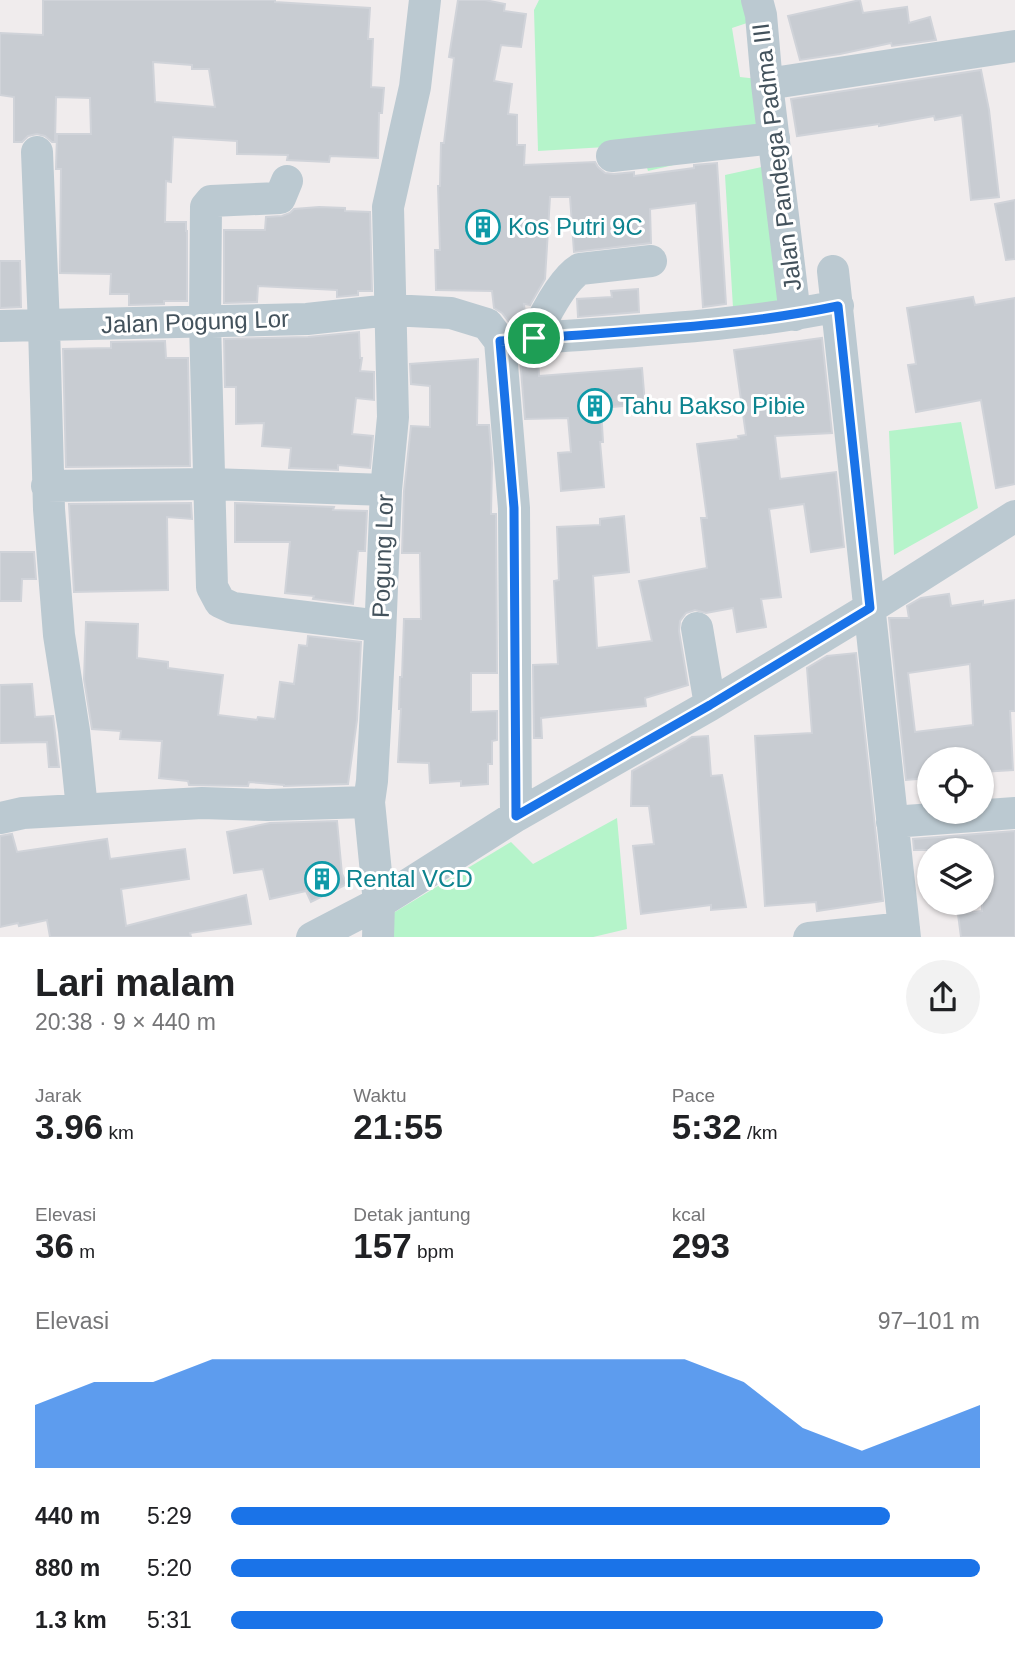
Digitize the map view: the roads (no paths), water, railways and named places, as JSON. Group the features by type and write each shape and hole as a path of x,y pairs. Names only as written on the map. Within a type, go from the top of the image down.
{"street":[{"name":"Pogung Lor","path":"378,937 379,903 369,802 386,490 393,417 388,207 415,87 425,0"},
{"name":"Jalan Pandega Padma III","path":"757,0 761,15 795,315"},
{"path":"767,84 1015,46"},
{"path":"612,156 774,138"},
{"path":"37,152 47,486 59,635 74,731 82,809"},
{"path":"286,181 280,198 211,201 206,207 205,322 212,587 220,602 233,608 380,626"},
{"path":"534,338 544,316 572,274 580,269 651,261"},
{"path":"809,937 904,933 833,271"},
{"path":"500,341 720,324 795,315 838,306"},
{"name":"Jalan Pogung Lor","path":"0,326 307,319 390,310"},
{"path":"390,310 451,313 488,324 500,341 514,508 516,816"},
{"path":"47,486 210,484 386,490"},
{"path":"312,937 379,903 516,816 710,705 1015,516"},
{"path":"697,628 710,705"},
{"path":"0,818 23,813 202,803 267,805 369,802"},
{"path":"892,822 1015,813"}],"place":[{"name":"Kos Putri 9C","path":"483,227"},
{"name":"Tahu Bakso Pibie","path":"595,406"},
{"name":"Rental VCD","path":"322,879"}]}
